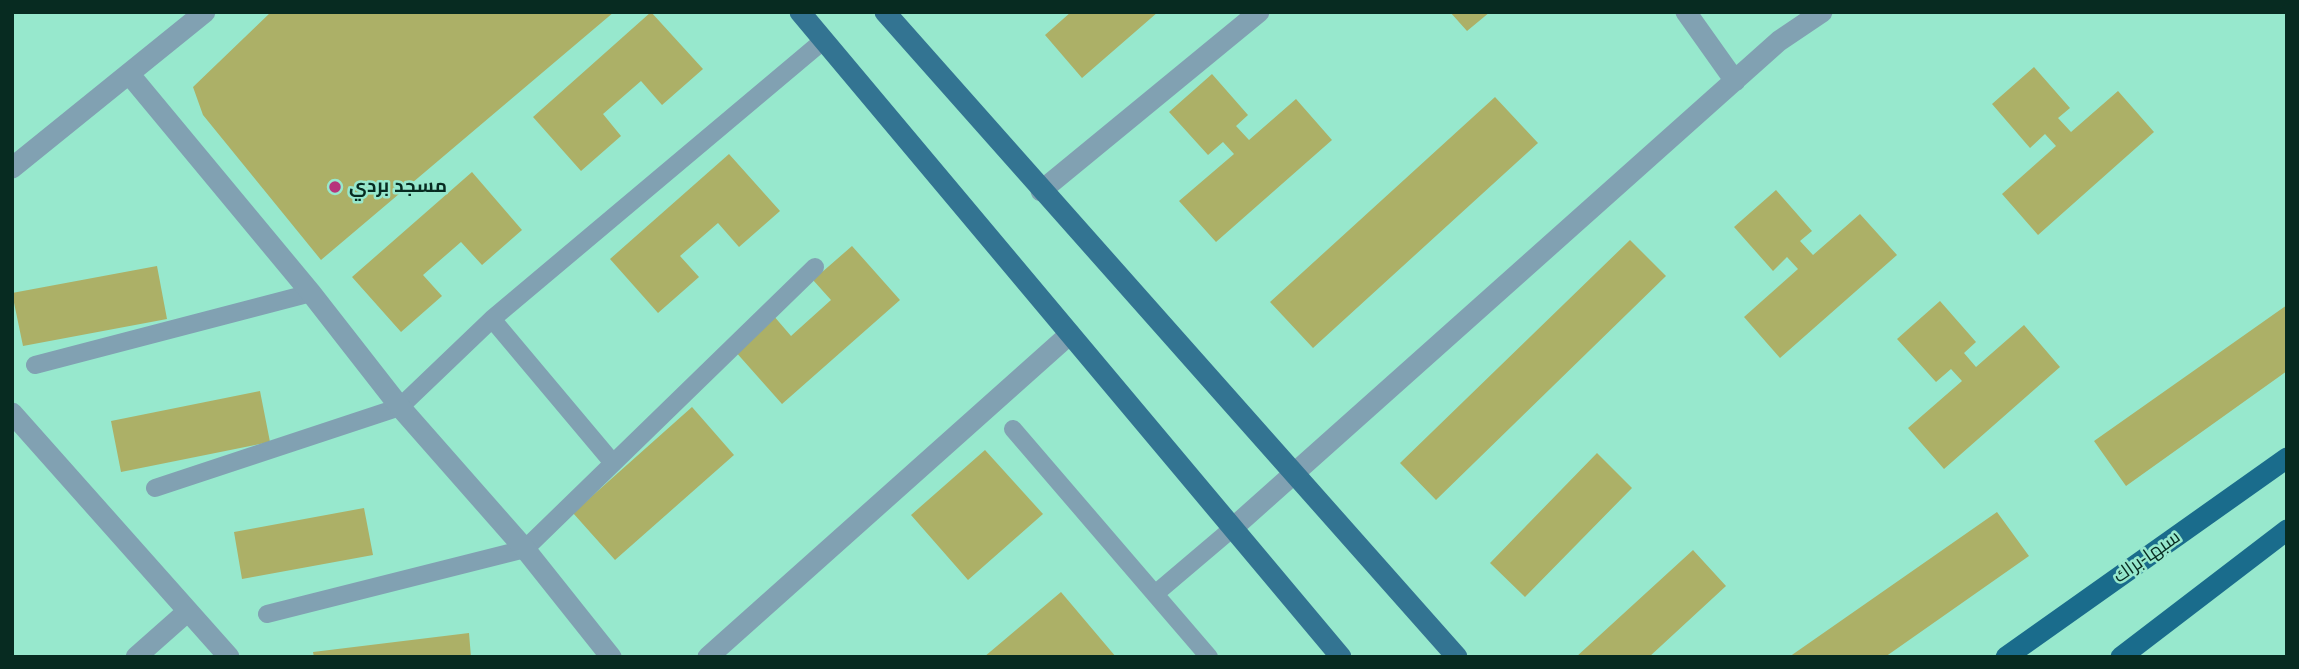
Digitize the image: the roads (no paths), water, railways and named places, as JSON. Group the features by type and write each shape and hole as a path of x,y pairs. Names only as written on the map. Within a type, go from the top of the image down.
{"highway":[{"name":"سبها-براك","path":"2006,657 2287,458"},
{"path":"2121,657 2287,530"}],"main road":[{"path":"800,12 1341,657"},
{"path":"885,12 1457,657"}],"street":[{"path":"12,168 205,12"},
{"path":"1041,191 1259,12"},
{"path":"1686,12 1735,81"},
{"path":"1234,527 1779,41 1822,12"},
{"path":"130,75 311,293 400,407 525,549 611,657"},
{"path":"708,657 1070,334"},
{"path":"12,414 229,657"},
{"path":"136,657 188,611"}],"lane":[{"path":"155,488 400,407 492,319 824,40"},
{"path":"267,614 525,549 815,267"},
{"path":"35,365 311,293"},
{"path":"492,319 613,463"},
{"path":"1013,429 1209,657"},
{"path":"1154,594 1234,527"}],"place":[{"name":"مسجد بردي","path":"335,187"}]}
